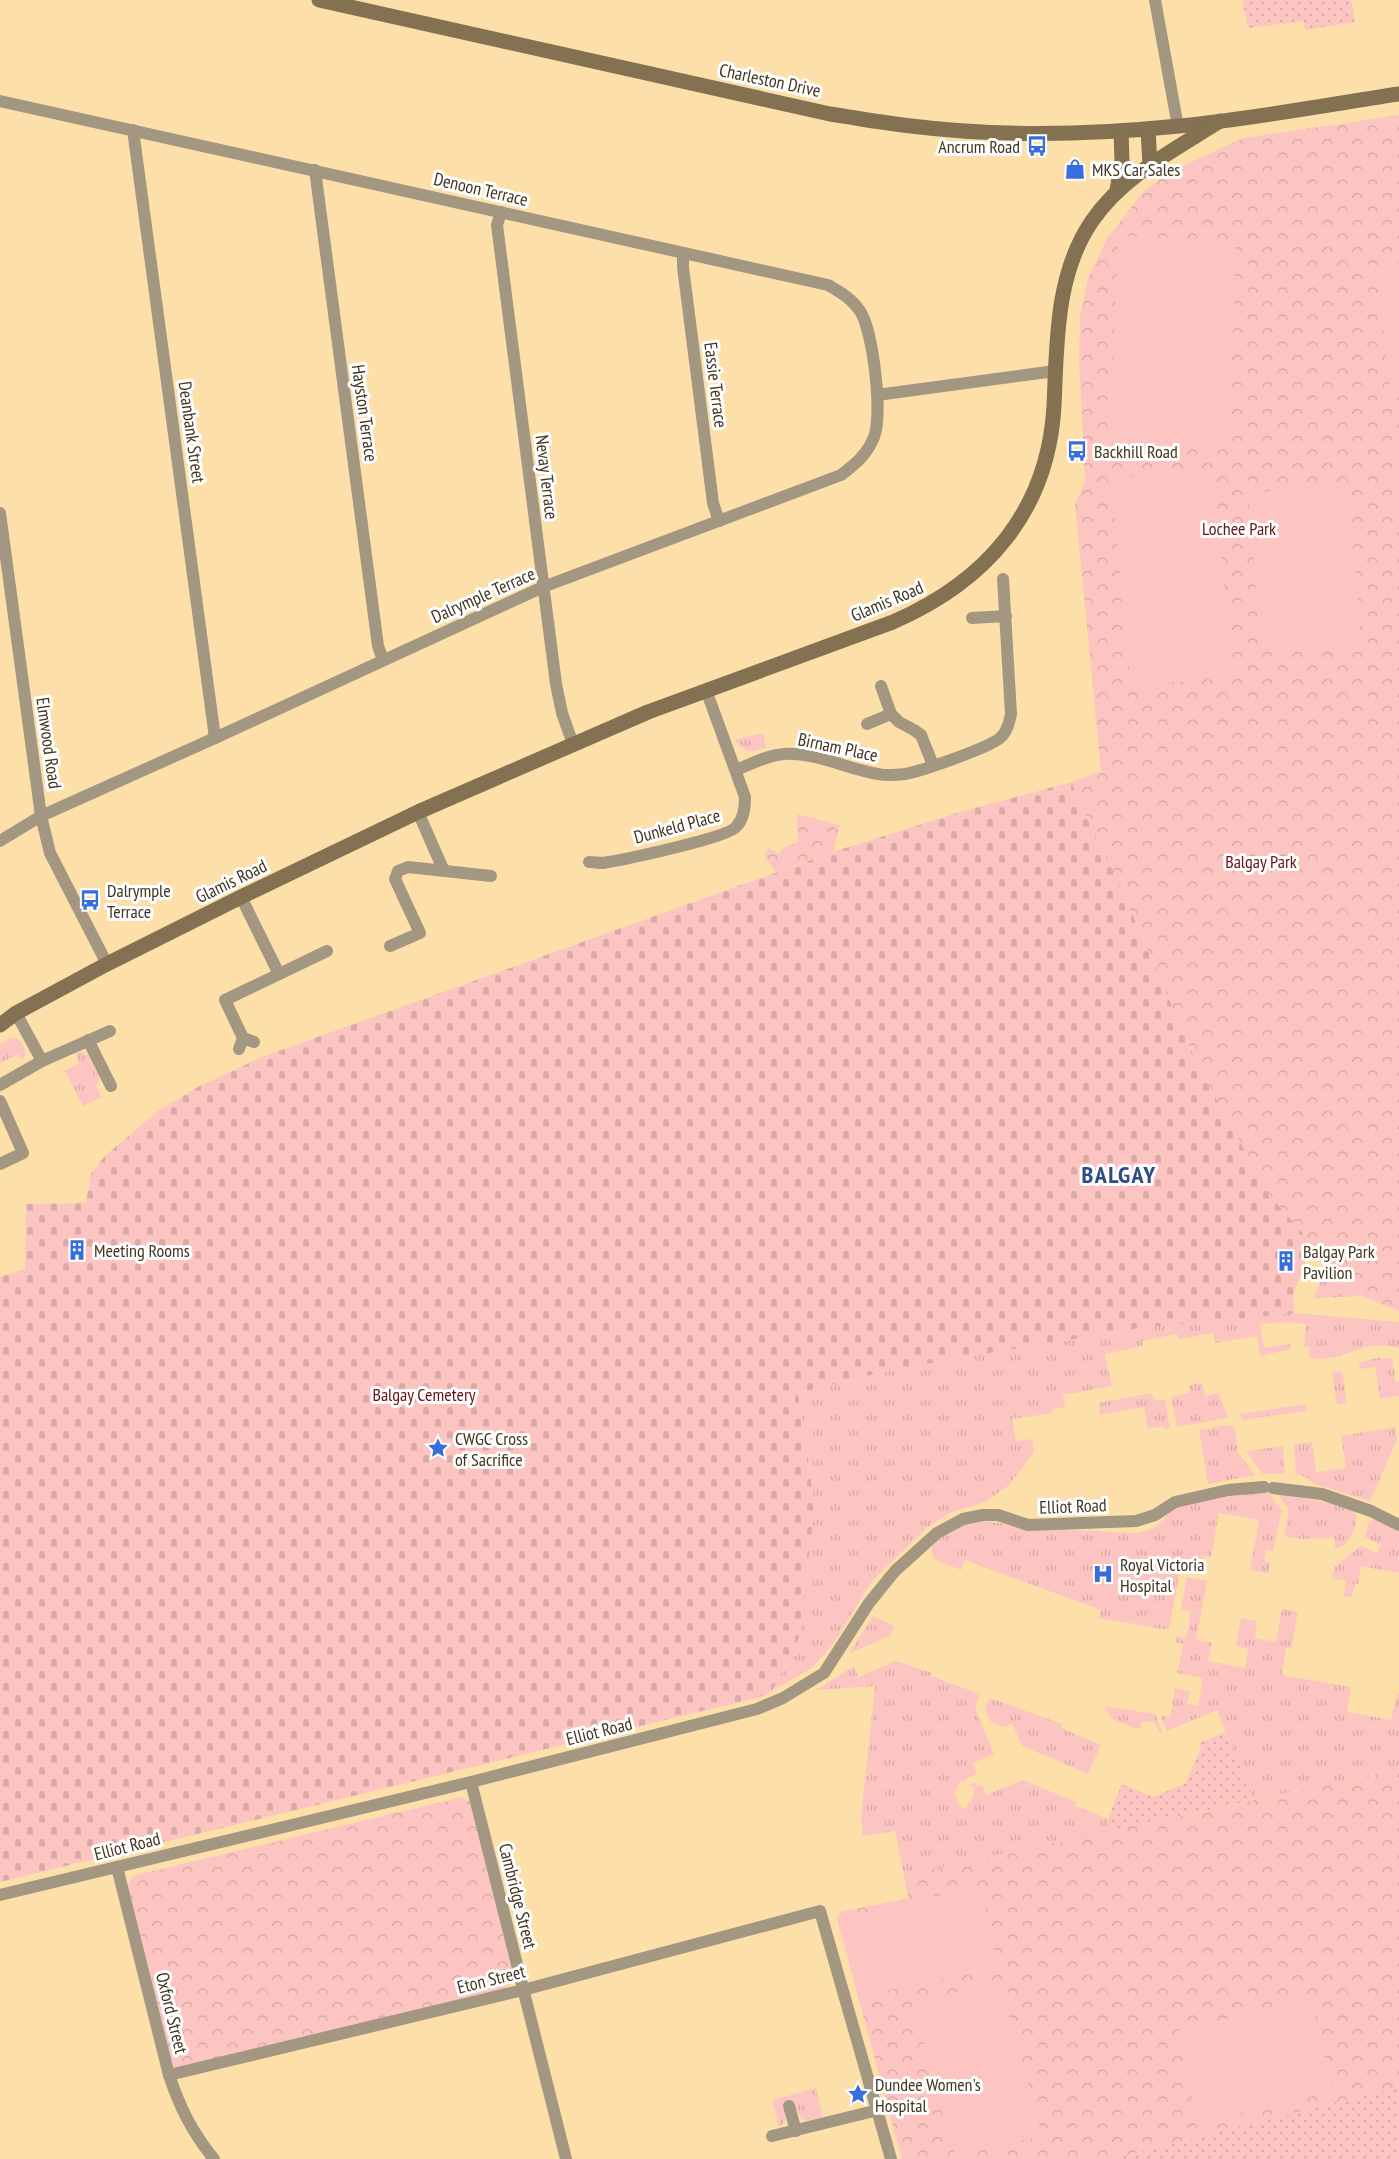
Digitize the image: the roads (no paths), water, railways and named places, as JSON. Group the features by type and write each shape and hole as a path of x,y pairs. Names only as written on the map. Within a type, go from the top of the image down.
{"street":[{"name":"Charleston Drive","path":"319,0 830,114 910,126 976,132 1060,133 1178,127 1220,121"},
{"path":"1155,0 1178,127"},
{"path":"1220,121 1399,94"},
{"name":"Denoon Terrace","path":"0,101 828,285 847,296 860,312 869,331 877,395"},
{"name":"Glamis Road","path":"0,1025 16,1012 107,964 418,812 573,744 706,690 912,614 950,592 976,572 998,549 1029,503 1041,477 1050,442 1059,314 1070,265 1091,222 1117,190 1150,165 1220,121"},
{"path":"1148,129 1150,165"},
{"name":"Deanbank Street","path":"133,130 215,738"},
{"name":"Glamis Road","path":"1117,190 1122,161 1121,130"},
{"name":"Hayston Terrace","path":"315,170 378,646 383,660"},
{"name":"Nevay Terrace","path":"501,212 497,225 556,684 562,713 573,744"},
{"name":"Eassie Terrace","path":"683,253 713,503 719,521"},
{"path":"877,395 1055,371"},
{"name":"Dalrymple Terrace","path":"0,841 41,816 543,587 841,475 863,458 874,436 878,415 877,395"},
{"name":"Elmwood Road","path":"0,513 41,816 50,853 107,964"},
{"name":"Birnam Place","path":"736,770 766,758 784,754 806,755 878,775 908,773 986,746 1000,738 1008,727 1011,714 1003,579"},
{"path":"972,618 1006,616"},
{"path":"881,686 891,714 899,722 921,735 933,765"},
{"name":"Dunkeld Place","path":"589,862 601,863 717,837 735,828 744,814 745,797 706,690"},
{"name":"Birnam Place","path":"867,724 891,714"},
{"path":"418,812 443,869"},
{"path":"390,946 420,933 395,879 398,872 408,867 491,876"},
{"path":"241,897 279,974"},
{"path":"246,1043 225,1000 327,951"},
{"path":"16,1012 42,1061"},
{"path":"0,1085 42,1061 110,1031"},
{"path":"88,1040 111,1086"},
{"path":"0,1101 23,1153 0,1164"},
{"name":"Elliot Road","path":"0,1895 471,1782 758,1709 783,1698 824,1673 869,1603 895,1571 937,1533 963,1519 998,1515 1028,1526 1136,1521 1155,1515 1175,1502 1227,1490 1269,1488 1322,1494 1371,1511 1399,1525"},
{"name":"Cambridge Street","path":"471,1782 566,2159"},
{"name":"Oxford Street","path":"117,1867 169,2075 179,2106 196,2137 214,2159"},
{"name":"Eton Street","path":"169,2075 523,1990 820,1911 878,2110"},
{"path":"789,2106 795,2131"},
{"path":"772,2136 878,2110 891,2159"}],"place":[{"name":"Ancrum Road","path":"1037,146"},
{"name":"MKS Car Sales","path":"1075,169"},
{"name":"Backhill Road","path":"1077,451"},
{"name":"Dalrymple Terrace","path":"90,900"},
{"name":"Meeting Rooms","path":"77,1250"},
{"name":"Balgay Park Pavilion","path":"1286,1261"},
{"name":"CWGC Cross of Sacrifice","path":"438,1448"},
{"name":"Royal Victoria Hospital","path":"1103,1574"},
{"name":"Dundee Women's Hospital","path":"858,2094"}],"district":[{"name":"BALGAY","path":"1119,1174"}],"park label":[{"name":"Lochee Park","path":"1239,528"},
{"name":"Balgay Park","path":"1261,861"},
{"name":"Balgay Cemetery","path":"424,1394"}]}
